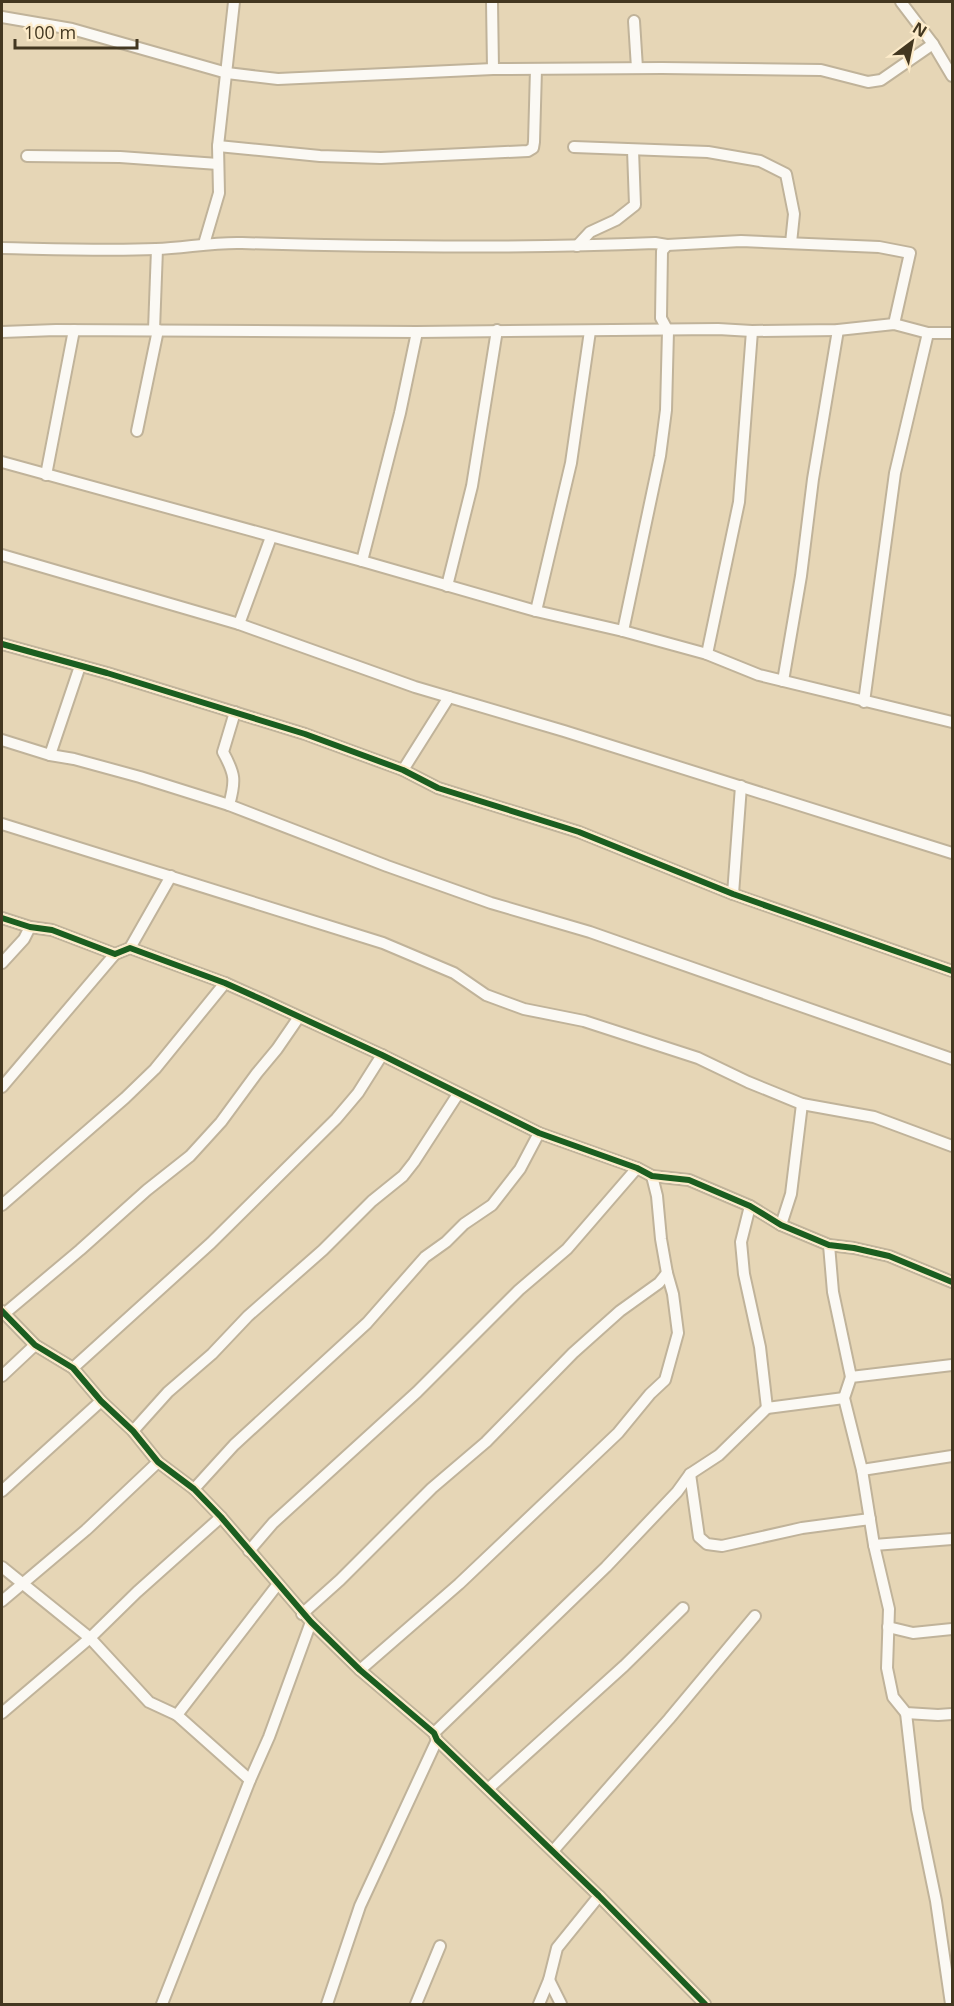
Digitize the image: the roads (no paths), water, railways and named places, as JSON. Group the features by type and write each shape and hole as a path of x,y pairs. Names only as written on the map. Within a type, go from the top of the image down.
{"street":[{"path":"204,244 219,193 218,146 234,2"},
{"path":"492,2 493,69"},
{"path":"901,2 933,44 952,76"},
{"path":"2,17 72,29 227,73 278,79 493,69 637,68 821,70 868,82 881,80 933,44"},
{"path":"634,21 637,68"},
{"path":"218,146 320,156 381,158 528,151 533,148 534,142 536,69"},
{"path":"574,147 708,152 760,161 786,174 794,214 791,243"},
{"path":"577,246 590,232 616,220 635,205 633,150"},
{"path":"27,156 120,157 218,164"},
{"path":"2,248 157,249 241,243 328,246 577,246 741,241 879,247 910,253 894,324"},
{"path":"623,631 660,456 668,383 668,331 661,318 662,251 667,245"},
{"path":"137,431 156,330 157,249"},
{"path":"2,332 718,329 752,331 838,330 894,324 928,333 952,333"},
{"path":"46,475 74,330"},
{"path":"447,586 472,486 497,330"},
{"path":"783,681 838,330"},
{"path":"536,611 571,463 590,331"},
{"path":"707,654 739,501 752,331"},
{"path":"362,561 395,434 417,332"},
{"path":"864,702 895,473 928,333"},
{"path":"2,462 536,611 623,631 707,654 759,675 952,722"},
{"path":"239,624 271,537"},
{"path":"2,555 239,624 449,697 952,853"},
{"path":"2,644 305,734 403,770 438,788 579,832 733,894 952,971"},
{"path":"50,755 80,666"},
{"path":"403,770 449,697"},
{"path":"229,805 234,781 232,769 223,752 235,712"},
{"path":"2,740 50,755 107,768 229,805 491,903 590,932 952,1059"},
{"path":"733,894 741,786"},
{"path":"2,824 383,943 454,974 486,995 524,1008 584,1021 698,1058 802,1104 874,1117 952,1146"},
{"path":"2,1087 115,954 130,948 171,876"},
{"path":"2,918 30,927 52,930 115,954"},
{"path":"2,963 24,939 30,927"},
{"path":"130,948 225,983 382,1055 539,1133 637,1168 652,1176 689,1180 750,1206 781,1225 829,1245 889,1256 952,1282"},
{"path":"2,1205 155,1069 225,983"},
{"path":"299,1017 278,1049 256,1073 221,1122 190,1156 3,1312 35,1345 73,1368 101,1401 133,1431 158,1462 194,1489 221,1517 302,1614 489,1788 705,2004"},
{"path":"73,1368 211,1243 336,1119 358,1093 382,1055"},
{"path":"133,1431 168,1392 212,1354 248,1316 403,1176 458,1094"},
{"path":"781,1225 791,1194 802,1104"},
{"path":"194,1489 234,1444 367,1323 425,1257 446,1242 464,1224 492,1205 520,1169 539,1133"},
{"path":"249,1551 273,1522 417,1392 519,1290 567,1249 637,1168"},
{"path":"360,1670 459,1584 618,1432 665,1380 678,1333 673,1294 666,1273 657,1196 652,1176"},
{"path":"750,1206 741,1242 744,1274 760,1347 767,1408"},
{"path":"829,1245 833,1292 851,1377 844,1398 862,1470 874,1545 889,1609 887,1668 893,1697 906,1713 917,1809 936,1901 951,2004"},
{"path":"302,1614 340,1580 432,1488 486,1442 573,1353 620,1311 659,1283 666,1273"},
{"path":"2,1376 35,1345"},
{"path":"851,1377 952,1365"},
{"path":"327,2004 360,1906 436,1737 606,1568 677,1492 690,1474 719,1455 767,1408 844,1398"},
{"path":"2,1491 101,1401"},
{"path":"862,1470 952,1456"},
{"path":"2,1600 86,1530 158,1462"},
{"path":"690,1474 699,1537 707,1544 722,1546 802,1528 870,1519"},
{"path":"2,1713 90,1638 136,1592 221,1517"},
{"path":"874,1545 952,1539"},
{"path":"2,1568 90,1638 149,1702 177,1715 250,1780"},
{"path":"177,1715 278,1584"},
{"path":"489,1788 624,1666 683,1608"},
{"path":"553,1851 669,1719 755,1616"},
{"path":"162,2004 311,1622"},
{"path":"888,1627 913,1632 952,1629"},
{"path":"906,1713 952,1714"},
{"path":"539,2004 549,1980 557,1948 599,1896"},
{"path":"416,2004 440,1946"},
{"path":"549,1980 561,2004"}]}
